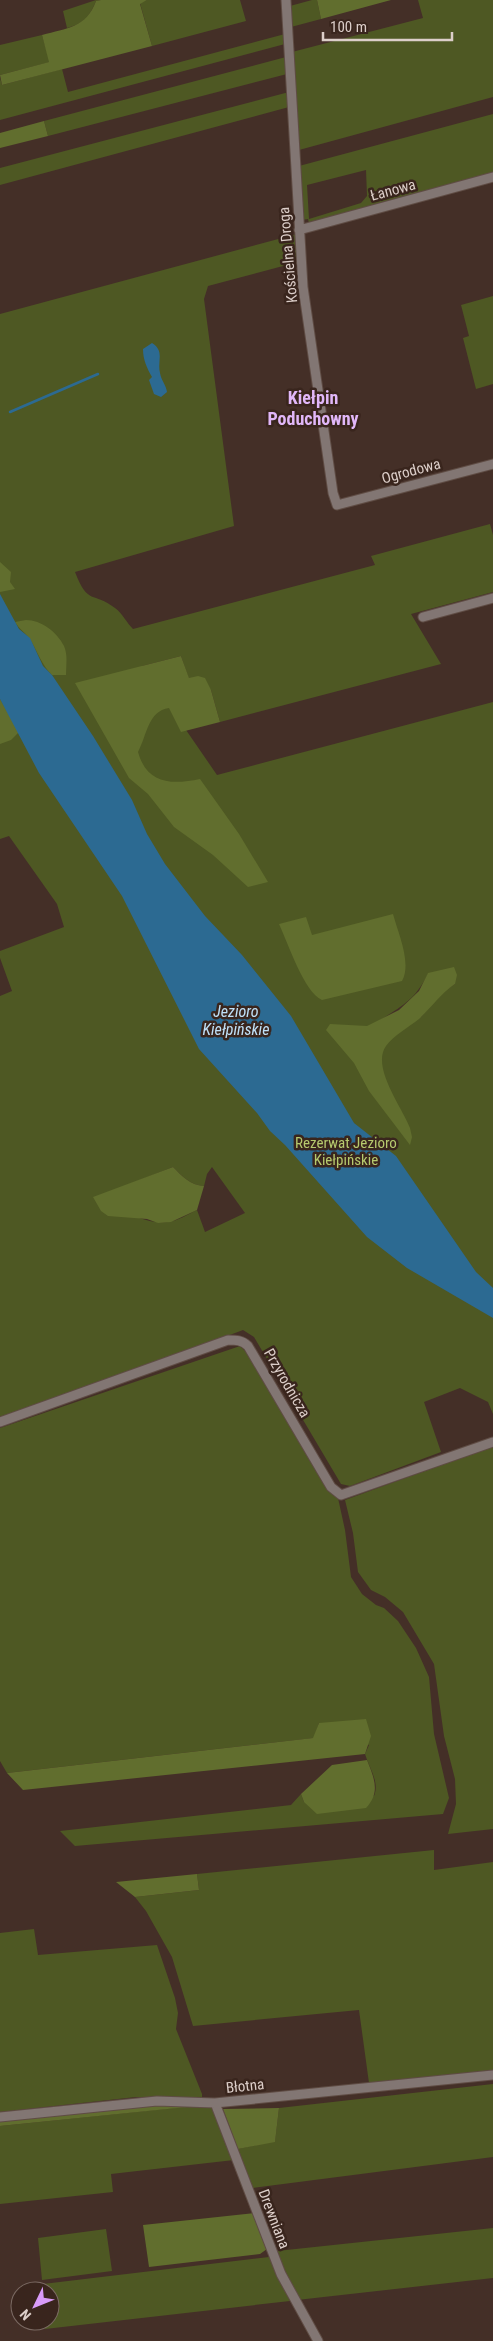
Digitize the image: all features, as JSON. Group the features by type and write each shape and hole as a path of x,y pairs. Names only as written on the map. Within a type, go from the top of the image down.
{"street":[{"name":"Kościelna Droga","path":"286,0 303,287 333,493 337,506"},
{"name":"Łanowa","path":"299,230 493,177"},
{"name":"Ogrodowa","path":"337,506 493,464"},
{"path":"423,617 493,598"},
{"name":"Przyrodnicza","path":"0,1422 228,1340 235,1340 244,1342 251,1350 331,1487 341,1495 493,1442"},
{"name":"Błotna","path":"0,2117 158,2101 215,2103 493,2076"},
{"name":"Drewniana","path":"215,2103 281,2274 318,2341"}],"green space":[{"path":"96,0 101,0 96,1 85,19 67,28 63,11"},
{"path":"147,0 240,0 246,21 152,46 140,3"},
{"path":"147,0 140,4 152,46 2,85 0,75 49,62 42,35 75,26 87,17 96,1"},
{"path":"317,0 321,19 291,27 290,6"},
{"path":"317,0 391,0 321,19"},
{"path":"418,0 493,0 493,97 299,150 292,52 423,18"},
{"path":"285,34 285,44 0,120 0,78 2,85 62,69 68,92"},
{"path":"42,35 50,62 0,75 0,45"},
{"path":"286,57 287,74 48,136 44,121"},
{"path":"289,92 289,107 0,185 0,168"},
{"path":"493,114 493,174 309,223 308,219 302,220 299,166","holes":["366,170 367,196 361,203 309,219 307,185"]},
{"path":"44,121 48,136 0,148 0,133"},
{"name":"Rezerwat Jezioro Kiełpińskie","path":"297,234 298,262 208,286 204,299 234,526 75,572 88,594 115,608 133,629 375,565 371,556 490,524 493,535 493,592 411,614 441,664 220,722 211,690 189,679 181,656 142,666 217,775 493,702 493,1414 488,1402 460,1388 424,1402 441,1452 350,1486 341,1484 254,1337 243,1330 90,1388 0,1418 0,996 12,991 0,958 0,951 64,927 57,904 9,836 0,839 0,314","holes":["428,974 455,984 441,993 421,1017 379,1021 413,997","173,1167 190,1182 204,1186 207,1174 212,1167 245,1213 205,1232 197,1210 168,1222 150,1221 130,1215 94,1198"]},
{"path":"493,296 493,384 476,389 463,338 469,336 461,305"},
{"path":"0,562 11,572 10,582 15,589 0,592"},
{"path":"26,620 37,622 48,628 61,641 66,653 66,675 52,675 45,667 29,638 15,622"},
{"path":"181,656 189,678 198,676 205,678 211,690 220,722 181,732 169,708 162,710 152,719 138,752 142,763 147,771 162,780 179,782 200,779 239,834 268,882 248,887 213,855 174,827 148,794 129,778 75,683"},
{"path":"0,699 19,732 11,740 0,744"},
{"path":"393,914 405,957 405,974 402,981 322,1000 315,995 303,977 279,924 306,917 312,935"},
{"path":"454,967 457,975 455,984 440,996 419,1019 393,1038 386,1046 382,1055 382,1065 389,1087 410,1128 412,1137 410,1145 369,1091 354,1063 326,1030 330,1024 367,1026 399,1010 419,991 428,973"},
{"path":"173,1167 190,1182 204,1186 197,1210 171,1222 158,1223 147,1219 108,1216 101,1211 93,1197"},
{"path":"240,1346 247,1353 327,1489 338,1498 345,1530 351,1577 362,1594 376,1605 384,1608 398,1621 416,1648 429,1677 434,1734 449,1798 443,1814 75,1846 60,1831 291,1805 301,1794 304,1802 374,1796 376,1791 375,1780 365,1754 369,1745 319,1723 314,1738 7,1773 0,1761 0,1428"},
{"path":"493,1446 493,1829 448,1834 456,1804 455,1779 444,1736 434,1664 403,1612 385,1597 371,1590 358,1572 353,1533 345,1500"},
{"path":"366,1719 371,1736 365,1754 23,1790 7,1773 313,1738 319,1723"},
{"path":"367,1760 374,1779 375,1791 371,1802 366,1808 317,1814 304,1802 301,1794 332,1765"},
{"path":"434,1850 434,1870 493,1862 493,2070 369,2083 359,2010 193,2026 172,1957 146,1911 135,1897 199,1890 197,1874"},
{"path":"197,1874 199,1890 135,1897 116,1882"},
{"path":"34,1929 38,1955 157,1945 175,1998 178,2013 176,2029 202,2094 202,2100 136,2097 0,2112 0,1933"},
{"path":"493,2084 493,2157 253,2188 238,2149 275,2141 279,2108"},
{"path":"168,2103 187,2107 0,2126 0,2120"},
{"path":"213,2104 234,2160 111,2174 113,2192 0,2204 0,2126"},
{"path":"279,2108 275,2142 238,2149 223,2109"},
{"path":"255,2213 267,2249 260,2254 149,2267 143,2225"},
{"path":"493,2228 493,2278 297,2300 277,2251"},
{"path":"106,2229 112,2271 42,2280 38,2238"},
{"path":"269,2257 290,2301 60,2327 60,2282"}],"water":[{"path":"152,343 158,349 159,369 167,392 161,397 154,394 149,380 152,377 144,357 143,349"},
{"name":"Jezioro Kiełpińskie","path":"0,594 19,629 30,638 43,666 52,675 93,736 132,800 147,834 165,864 205,916 242,955 291,1016 354,1123 396,1156 476,1272 493,1288 493,1318 407,1268 367,1237 285,1145 270,1131 257,1113 199,1049 122,896 39,773 0,699"}],"waterway":[{"path":"10,412 98,374"}],"district":[{"name":"Kiełpin Poduchowny","path":"313,407"}]}
